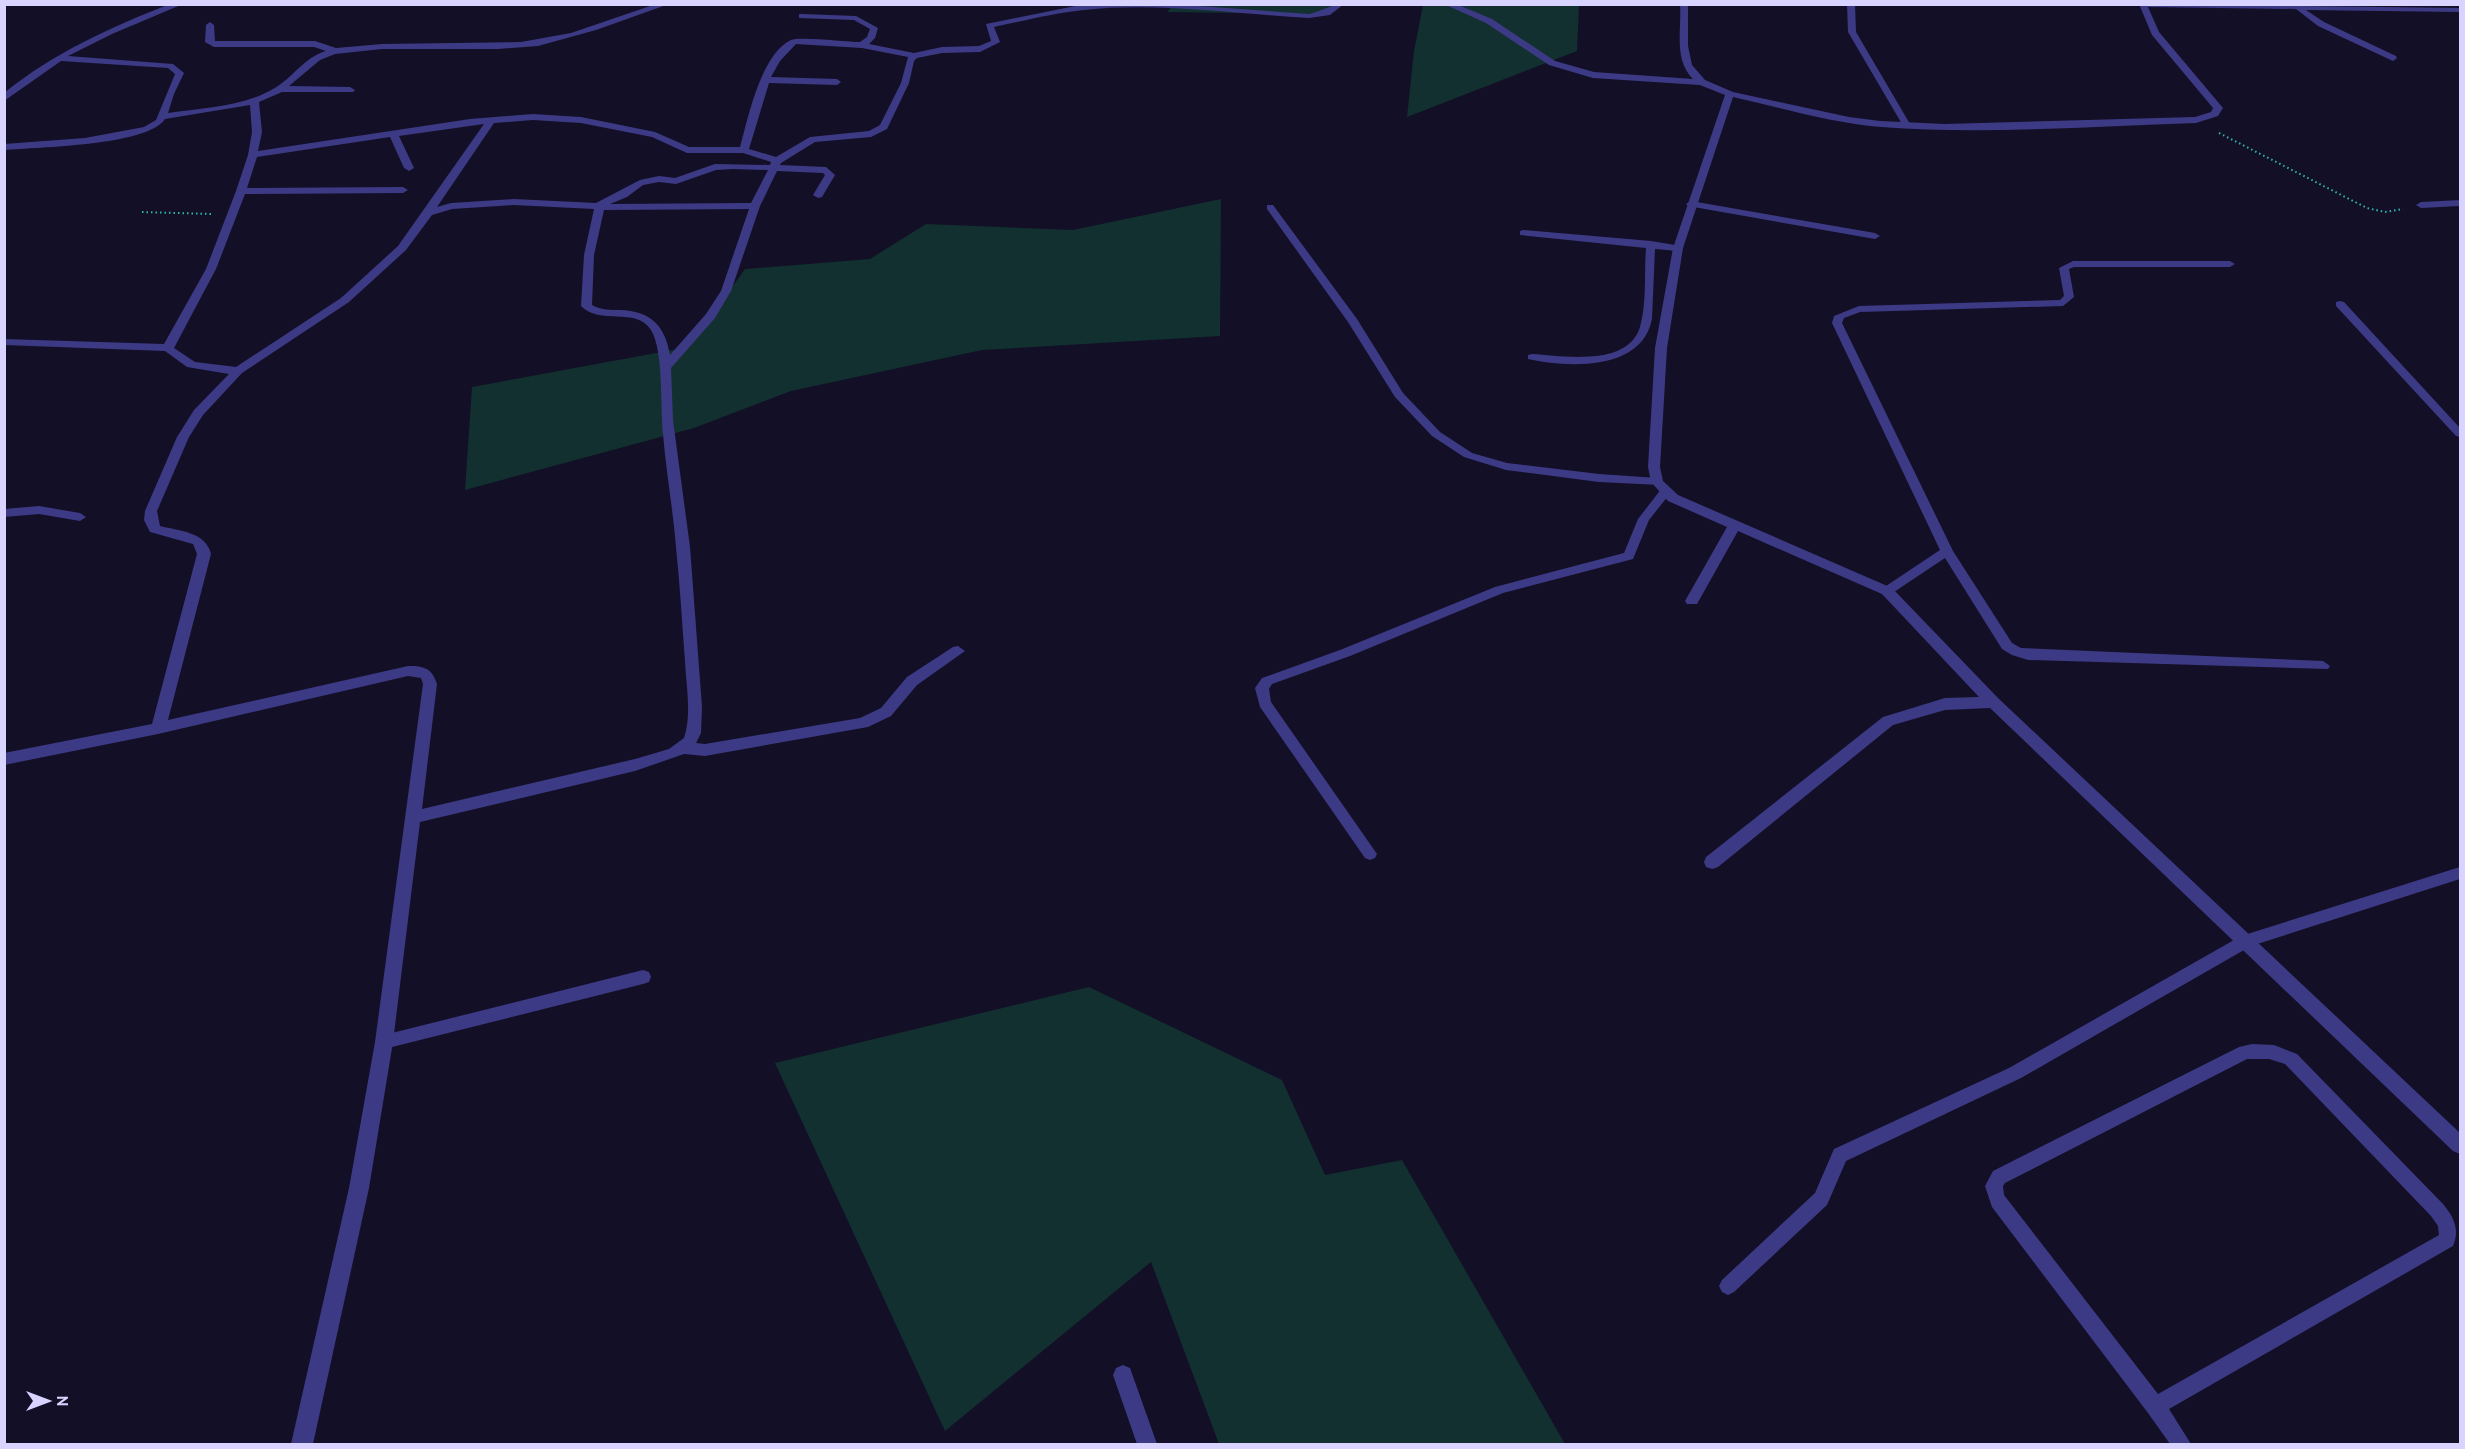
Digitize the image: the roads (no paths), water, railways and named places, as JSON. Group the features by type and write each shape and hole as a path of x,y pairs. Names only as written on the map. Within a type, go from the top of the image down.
{"street":[{"path":"4,98 56,58 99,36 179,4"},
{"path":"162,117 254,101 281,89 307,63 335,51 411,46 522,45 547,42 665,4"},
{"path":"666,367 711,316 726,291 755,206 775,164 813,139 871,134 879,131 884,127 904,83 910,60 914,56 928,51 987,47 996,42 989,26 1060,7 1147,7 1308,16 1327,13 1340,4"},
{"path":"1448,4 1489,21 1552,63 1593,75 1702,82 1730,94 1850,120 1954,127 2196,120 2215,114 2217,108 2155,33 2144,4 2301,9 2460,10"},
{"path":"1684,4 1683,49 1693,73 1702,82"},
{"path":"2301,9 2321,24 2393,58"},
{"path":"2438,9 2460,19"},
{"path":"802,15 856,18 864,21 874,28 871,38 862,45"},
{"path":"210,25 207,39 214,44 315,44 335,51"},
{"path":"744,150 766,80 784,49 794,41 862,45 914,56"},
{"path":"4,147 117,137 144,131 162,117 168,96 180,73 178,69 170,66 56,58"},
{"path":"766,80 837,82"},
{"path":"281,89 350,90"},
{"path":"1730,94 1678,248 1657,391 1654,468 1662,487 1673,498 1887,591 1993,702 2460,1146"},
{"path":"168,348 173,335 211,269 242,191 257,132 254,101"},
{"path":"253,155 491,120 533,117 565,118 655,135 697,151 744,150 775,164"},
{"path":"158,728 204,554 202,545 198,542 155,529 151,520 151,511 183,437 193,421 238,371 345,300 402,248 491,120"},
{"path":"393,134 409,168"},
{"path":"600,205 623,195 640,183 659,179 676,181 715,168 775,164 826,170 830,175 818,195"},
{"path":"242,191 402,190"},
{"path":"428,213 440,208 514,202 623,208 755,206"},
{"path":"2421,205 2460,203"},
{"path":"600,205 588,254 587,306 595,311 637,315 651,323 658,332 666,367 666,402 683,548 695,706 693,733 683,748"},
{"path":"4,342 168,348 181,361 201,367 238,371"},
{"path":"1692,601 1734,526"},
{"path":"413,817 635,765 683,748 705,750 863,723 886,712 912,681 958,651"},
{"path":"4,759 158,728 387,675 420,671 427,675 430,684 384,1042 353,1218 302,1444"},
{"path":"1712,862 1888,721 1945,704 1993,702"}],"lane":[{"path":"1851,4 1852,32 1906,124"},
{"path":"1691,204 1875,236"},
{"path":"1270,207 1353,321 1399,394 1436,434 1468,455 1506,466 1662,487 1644,519 1629,556 1499,590 1346,654 1267,681 1262,688 1265,703 1370,854"},
{"path":"1523,233 1678,248"},
{"path":"1532,357 1590,360 1620,355 1633,345 1644,330 1651,244"},
{"path":"2230,264 2073,264 2064,268 2069,297 2064,303 1859,309 1839,316 1837,323 1947,551 2007,646 2017,652 2040,656 2323,666"},
{"path":"2340,304 2460,434"},
{"path":"4,513 39,510 80,517"},
{"path":"1887,591 1947,551"},
{"path":"1728,1286 1821,1199 1840,1155 2015,1073 2246,941 2460,873"},
{"path":"384,1042 643,977"},
{"path":"2155,1406 2447,1240 2449,1232 2447,1223 2437,1210 2291,1059 2275,1052 2265,1050 2246,1052 1999,1176 1993,1183 1993,1190 1998,1201 2155,1406 2181,1444"},
{"path":"1123,1375 1147,1444"}]}
